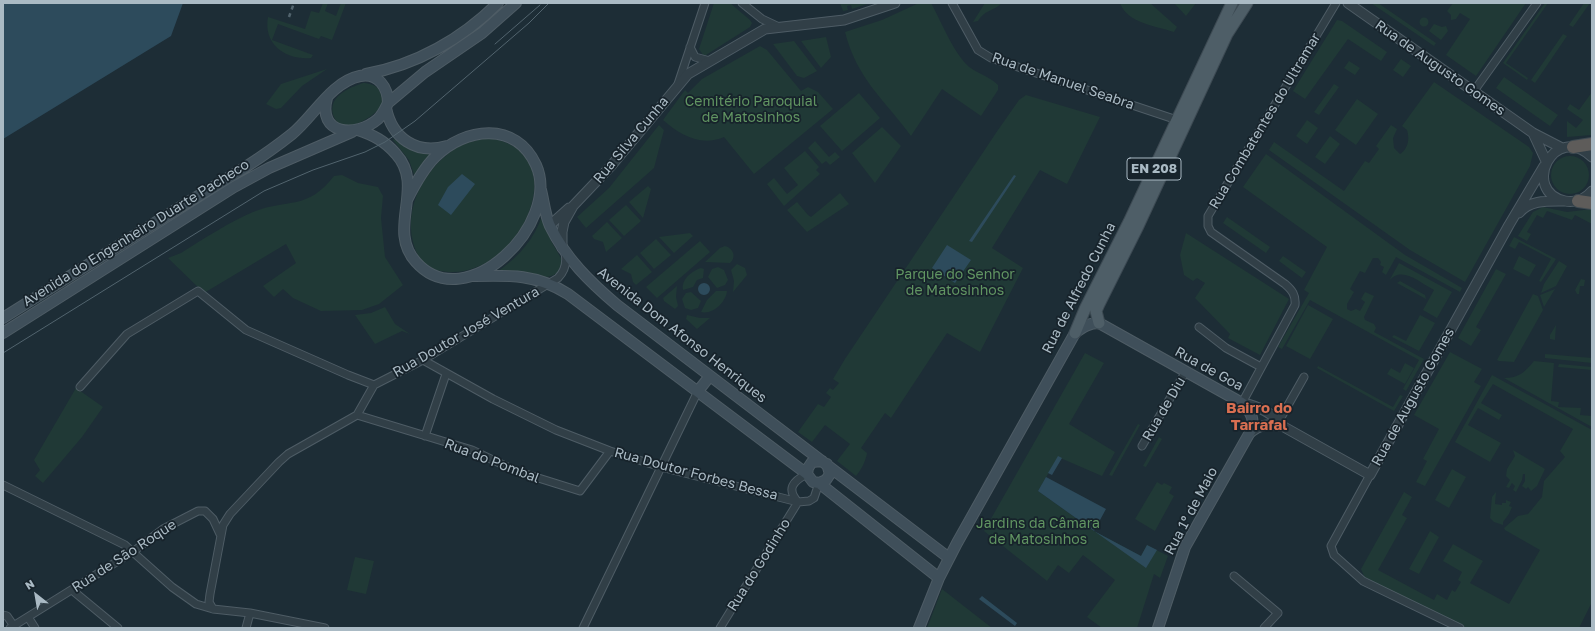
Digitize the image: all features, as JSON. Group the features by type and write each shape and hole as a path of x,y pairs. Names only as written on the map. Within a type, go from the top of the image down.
{"highway":[{"path":"1568,147 1592,144"},
{"path":"1578,201 1592,203"}],"main road":[{"path":"498,3 479,20 442,46 407,64 362,75 342,84 327,98 325,114 329,122 336,128 355,131 385,142 405,166 409,179 404,219 405,241 409,252 415,261 432,274 443,278 453,279 474,276 517,275 549,284 568,294 807,474 812,482 819,483 939,578"},
{"path":"355,131 378,119 387,105 426,72 482,34 516,3"},
{"name":"Rua de Alfredo Cunha","path":"919,628 939,578 949,558 1075,333 1085,309 1101,280 1232,3"},
{"name":"Rua de Alfredo Cunha","path":"1099,323 1096,311 1099,304 1141,219 1228,34 1247,3"},
{"path":"362,75 376,78 381,82 388,94 388,121 394,131 410,143 429,148 439,148 478,133 501,134 520,143 534,159 538,169 541,190 532,218 519,242 499,261 474,276"},
{"name":"Avenida do Engenheiro Duarte Pacheco","path":"3,318 260,157 298,128 327,98"},
{"name":"Avenida do Engenheiro Duarte Pacheco","path":"3,333 258,173 355,131"},
{"path":"407,200 424,169 436,156 451,144"},
{"name":"Avenida Dom Afonso Henriques","path":"541,190 550,225 564,250 595,286 710,376 949,558"},
{"path":"1075,333 1088,324 1099,323"},
{"name":"Rua de Goa","path":"1099,323 1242,403"},
{"path":"698,391 710,376"},
{"name":"Rua 1º de Maio","path":"1158,628 1185,547 1253,427 1253,419 1250,411 1242,403"},
{"path":"807,474 808,468 812,462 824,462 830,474 826,480 819,483"}],"street":[{"path":"678,85 705,3"},
{"path":"742,3 762,19 779,27"},
{"name":"Rua Silva Cunha","path":"564,250 562,232 564,222 574,206 611,166 688,74 758,32 770,28 844,20 894,3"},
{"name":"Rua de Manuel Seabra","path":"952,3 978,50 991,58 1177,120"},
{"name":"Rua Combatentes do Ultramar","path":"1242,403 1295,304 1296,298 1293,290 1217,237 1208,226 1208,216 1336,3"},
{"name":"Rua de Augusto Gomes","path":"1348,3 1533,133 1568,147 1580,148 1592,157"},
{"path":"1474,91 1537,3"},
{"path":"690,46 695,57 710,61"},
{"name":"Rua de Augusto Gomes","path":"1460,628 1363,581 1334,555 1331,546 1509,225 1545,164 1533,133"},
{"path":"1564,201 1556,198 1549,192 1544,180 1545,164 1550,156 1568,147"},
{"path":"1578,201 1592,191"},
{"name":"Rua Silva Cunha","path":"550,225 584,195"},
{"name":"Rua de Augusto Gomes","path":"1509,225 1521,210 1542,201 1578,201"},
{"name":"Rua Doutor José Ventura","path":"374,385 423,360 558,278 564,270 566,263 564,250"},
{"path":"80,387 126,334 198,291 246,330 374,385 357,416 288,454 230,514 223,525 220,534 209,602 213,609"},
{"path":"1199,327 1226,348 1261,367"},
{"name":"Rua Doutor Forbes Bessa","path":"423,360 446,374 556,430 610,451 661,467 798,502"},
{"name":"Rua de Diu","path":"1142,446 1186,371"},
{"path":"425,436 446,374"},
{"path":"1249,434 1257,427 1265,424 1281,424 1304,377"},
{"path":"583,628 698,391"},
{"name":"Rua de Goa","path":"1242,403 1266,412 1281,424 1370,475"},
{"name":"Rua do Pombal","path":"357,416 472,450 516,471 580,491 610,451"},
{"path":"807,474 798,479 792,487 792,495 798,502 809,501 814,498 819,483"},
{"path":"3,485 115,538 134,551 176,590 196,604 213,609 250,613 325,628"},
{"name":"Rua do Godinho","path":"720,628 798,502"},
{"name":"Rua de São Roque","path":"12,627 134,551 163,529 198,511 204,510 213,519 220,534"},
{"path":"1234,576 1278,613 1264,628"},
{"path":"72,590 118,628"},
{"path":"246,628 250,613"},
{"path":"3,615 7,616 12,627"},
{"path":"28,617 35,628"}],"green space":[{"path":"323,3 328,3 325,11 336,16 341,3 346,3 332,40 321,36 319,39 278,24 272,40 313,55 311,58 302,58 285,53 278,49 269,36 267,27 268,17 305,29 311,11 319,13"},
{"path":"714,3 730,3 752,23 750,27 706,55 703,55 699,49"},
{"path":"840,3 870,3 852,9 851,5 847,6 848,10 843,11"},
{"path":"919,3 931,3 960,57 977,72 998,85 998,90 981,116 942,89 911,136 864,76 856,63 845,32 882,20"},
{"path":"985,3 1002,3 980,17 978,21 973,22"},
{"path":"1120,3 1150,3 1177,27 1174,32 1143,23 1129,15"},
{"path":"1174,3 1196,3 1186,16"},
{"path":"1371,3 1378,3 1436,43 1434,46"},
{"path":"1453,3 1526,3 1476,76 1446,55 1470,19 1460,13 1456,19 1451,20 1451,15 1447,11"},
{"path":"1545,3 1548,3 1506,63 1528,78 1527,80 1503,63"},
{"path":"1584,3 1590,3 1573,27 1569,25"},
{"path":"1424,17 1429,22 1424,27 1419,22"},
{"path":"1337,20 1342,21 1387,52 1381,61 1348,39 1305,99 1293,91"},
{"path":"1434,24 1442,27 1446,26 1448,31 1441,40 1429,31"},
{"path":"1563,34 1567,36 1535,83 1531,80"},
{"path":"826,37 831,57 821,68 801,41"},
{"path":"794,41 817,71 804,78 797,76 773,44"},
{"name":"Cemitério Paroquial de Matosinhos","path":"760,46 767,50 801,91 808,87 818,92 833,109 754,174 724,137 707,141 691,138 676,130 663,120 685,90 688,93 702,79"},
{"path":"1401,59 1411,66 1403,77 1393,70"},
{"path":"1349,61 1360,68 1355,75 1344,68"},
{"path":"327,69 302,86 281,108 276,109 266,104 281,84"},
{"path":"1504,77 1558,115 1550,126 1496,88"},
{"path":"1434,82 1529,147 1533,153 1530,166 1465,282 1410,250 1269,150 1274,142 1344,191 1365,161 1369,163 1379,149 1376,146 1391,125 1397,129 1393,138 1394,148 1400,154 1403,152 1408,144 1408,133 1402,126"},
{"path":"363,83 368,83 379,90 382,96 380,108 370,117 357,124 347,127 342,126 333,115 332,110 335,100 344,91"},
{"path":"1334,84 1339,87 1319,115 1314,112"},
{"path":"1592,92 1592,135 1567,137 1567,121 1576,128 1583,120 1567,109 1570,104 1579,110"},
{"path":"859,93 880,118 842,151 820,126"},
{"name":"Parque do Senhor de Matosinhos","path":"1026,95 1100,117 1067,184 1040,170 992,248 1023,268 980,352 947,333 891,418 885,413 861,448 867,453 866,459 856,476 837,461 850,444 825,425 812,442 798,432 818,404 824,407 831,397 826,393 830,388 833,390 839,383 833,379 845,359 998,130 1019,100"},
{"path":"1357,99 1378,114 1356,145 1335,130"},
{"path":"1307,120 1318,128 1307,144 1296,136"},
{"path":"659,125 664,130 654,168 586,228 577,217 609,188"},
{"path":"882,127 901,146 875,183 852,153"},
{"path":"1330,136 1340,144 1325,164 1315,157"},
{"path":"490,138 516,148 530,165 534,187 530,211 517,234 499,254 477,267 452,272 433,269 424,263 420,258 413,242 411,229 412,215 414,202 419,190 434,168 453,150 471,142"},
{"path":"394,139 418,151 434,154 415,177 409,160 393,140"},
{"path":"815,141 829,157 835,152 840,157 830,165 826,161 822,164 808,148"},
{"path":"805,151 819,167 816,170 820,174 784,206 767,184 774,178 787,194 798,185 784,168"},
{"path":"1266,154 1405,255 1462,288 1460,292 1396,257 1386,275 1382,272 1384,267 1380,265 1381,262 1378,258 1373,258 1365,273 1360,271 1350,289 1354,292 1347,304 1347,309 1351,311 1356,309 1360,311 1365,302 1361,299 1365,292 1374,296 1364,317 1365,320 1374,324 1376,328 1374,332 1424,359 1406,391 1403,389 1419,360 1310,300 1282,349 1278,347 1309,293 1304,290 1327,247 1243,187"},
{"path":"1566,156 1574,156 1584,161 1588,168 1588,182 1584,189 1574,194 1566,194 1556,189 1554,186 1551,179 1551,171 1556,161 1559,159"},
{"path":"342,175 358,183 378,187 383,196 381,218 385,257 403,285 379,304 362,310 321,311 293,298 283,289 274,297 263,286 296,263 286,244 204,293 168,258 181,253 225,226 253,212 306,199 324,187 334,176"},
{"path":"648,186 651,189 643,218 629,202"},
{"path":"840,193 849,204 807,232 787,210 797,202 811,217"},
{"path":"626,205 641,221 624,236 609,220"},
{"path":"1543,207 1567,212 1592,209 1592,224 1575,215 1572,220 1547,211 1543,218 1537,215 1527,232 1531,234 1527,241 1518,236 1533,212"},
{"path":"542,216 551,241 562,260 560,269 555,274 547,277 528,276 500,270 526,246 535,232"},
{"path":"1227,217 1270,247 1266,253 1223,223"},
{"path":"607,222 622,238 606,252 603,242 594,239 592,236"},
{"path":"690,233 693,236 674,253 659,237"},
{"path":"1186,233 1289,299 1260,355 1228,338 1230,334 1195,298 1205,283 1197,278 1193,281 1184,275 1180,255"},
{"path":"1514,237 1556,259 1541,282 1539,281 1551,259 1519,242 1515,249 1509,246"},
{"path":"656,239 671,255 654,269 640,253"},
{"path":"700,241 710,252 657,298 646,287"},
{"path":"725,246 732,251 734,256 730,263 705,262 720,248"},
{"path":"637,255 652,272 636,285 633,282 631,274 621,269"},
{"path":"1283,256 1306,272 1302,278 1279,261"},
{"path":"1519,256 1536,265 1529,277 1513,269"},
{"path":"1559,261 1567,266 1556,286 1541,293 1544,284"},
{"path":"1399,263 1452,292 1437,318 1423,310 1434,290 1405,275 1394,277 1389,281"},
{"path":"737,264 745,268 747,275 733,292 734,281 731,270"},
{"path":"718,267 724,270 728,280 725,285 717,288 708,277 712,269"},
{"path":"701,268 704,269 703,278 697,280 693,287 683,290 685,279 694,271"},
{"path":"1496,269 1506,274 1476,327 1481,330 1471,346 1458,338"},
{"path":"1581,279 1585,280 1584,286 1580,286 1579,294 1577,294 1575,290"},
{"path":"1400,281 1425,295 1426,299 1397,283"},
{"path":"677,286 676,297 678,306 675,309 664,301 663,298"},
{"path":"1555,289 1544,307 1540,295"},
{"path":"716,291 727,291 724,299 714,310 710,312 701,312 707,300"},
{"path":"691,292 701,301 698,308 691,310 685,308 682,299 686,293"},
{"path":"1533,294 1538,296 1543,310 1514,362 1497,360"},
{"path":"1308,305 1333,319 1310,359 1286,346"},
{"path":"385,307 395,324 410,334 402,331 375,344 355,315 371,313"},
{"path":"687,315 700,318 710,318 697,329 686,319"},
{"path":"1420,315 1435,323 1419,351 1392,337 1394,335 1406,341"},
{"path":"1556,325 1555,340 1550,339 1550,335"},
{"path":"1450,352 1482,369 1474,382 1481,386 1425,486 1416,482 1427,461 1423,459 1439,429 1414,415"},
{"name":"Jardins da Câmara de Matosinhos","path":"1085,353 1104,363 1069,424 1115,452 1102,476 1058,457 1038,491 1094,531 1141,556 1147,545 1168,556 1160,578 1154,574 1137,628 1102,628 1087,617 1115,580 1083,555 1069,573 1058,565 1047,581 984,531"},
{"path":"1545,354 1592,358 1592,363 1545,358"},
{"path":"1534,361 1554,363 1551,401 1559,402 1558,407 1581,408 1580,415 1592,416 1592,427 1504,378 1518,376"},
{"path":"1405,363 1414,368 1405,384 1387,374 1391,368 1400,373"},
{"path":"1559,364 1592,367 1592,370 1558,367"},
{"path":"1318,366 1393,407 1400,395 1403,396 1394,411 1317,368"},
{"path":"1492,375 1592,430 1592,602 1579,628 1464,628 1462,625 1365,578 1361,569 1404,492 1412,497 1402,515 1407,518 1378,570 1434,600 1437,594 1447,600 1452,590 1455,592 1461,582 1458,580 1462,572 1443,561 1453,544 1483,561 1470,583 1509,604 1540,550 1504,528 1518,516 1528,514 1542,497 1544,481 1565,457 1560,451 1573,429 1493,384 1481,403 1502,415 1499,420 1478,408 1468,425 1501,443 1490,462 1455,442"},
{"path":"76,388 103,407 82,437 43,483 35,476 40,470 34,460"},
{"path":"1138,424 1140,425 1112,476 1109,475"},
{"path":"1159,437 1162,439 1146,467 1143,466"},
{"path":"1513,450 1545,469 1537,486 1531,491 1528,487 1526,489 1522,486 1525,481 1525,474 1523,474 1522,480 1516,492 1513,490 1515,486 1512,483 1509,488 1506,487 1510,480 1506,476 1507,469 1515,456"},
{"path":"1452,469 1466,477 1449,508 1435,500"},
{"path":"1157,482 1162,485 1164,483 1172,487 1169,493 1174,496 1155,531 1135,519"},
{"path":"1496,492 1495,504 1502,505 1502,503 1506,503 1506,500 1511,502 1509,506 1512,507 1503,522 1503,525 1494,522 1490,518 1492,497"},
{"path":"1430,531 1439,537 1419,574 1409,569"},
{"path":"355,557 374,561 366,594 347,590"},
{"path":"942,589 992,628 927,628"}],"water":[{"path":"3,3 183,3 171,36 3,139"},
{"path":"462,174 475,184 451,215 438,205 448,187"},
{"path":"1014,175 1016,176 972,242 969,241"},
{"path":"947,245 971,260 955,283 932,268"},
{"path":"702,283 706,283 710,289 706,295 702,295 698,291 698,287"},
{"path":"1058,456 1062,458 1052,475 1048,473"},
{"path":"1046,477 1106,509 1094,531 1038,491"},
{"path":"1094,531 1141,556 1147,545 1157,550 1146,568"},
{"path":"982,596 1017,623 1015,626 979,599"}],"tram line":[{"path":"3,353 264,191 313,170 365,152 385,142 415,121 529,23 549,3"},
{"path":"495,44 540,5"}],"railway":[{"path":"289,17 294,3"}],"district":[{"name":"Bairro do Tarrafal","path":"1259,416"}]}
